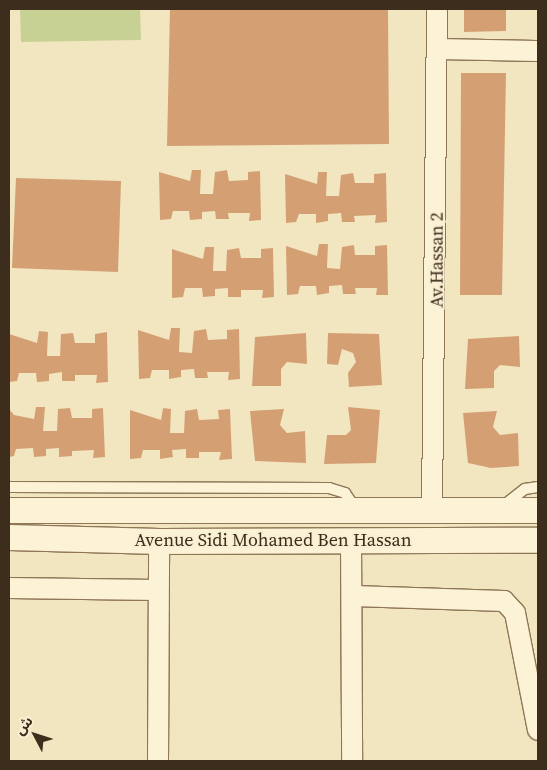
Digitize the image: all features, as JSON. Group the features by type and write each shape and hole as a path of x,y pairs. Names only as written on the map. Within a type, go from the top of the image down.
{"street":[{"name":"Av.Hassan 2","path":"432,512 437,9"},
{"path":"437,49 538,51"},
{"name":"Avenue Sidi Mohamed Ben Hassan","path":"9,510 432,512 538,510"},
{"name":"Avenue Sidi Mohamed Ben Hassan","path":"9,537 159,541 538,540"},
{"path":"351,540 354,596 352,761"},
{"path":"158,761 157,590 159,541"},
{"path":"9,588 157,590"},
{"path":"354,596 504,601 515,613 538,730"}],"lane":[{"path":"9,487 329,488 345,493 358,511"},
{"path":"499,510 525,488 538,487"}],"green space":[{"path":"20,9 140,9 141,40 21,42"}],"building":[{"path":"170,9 388,9 389,144 167,146"},
{"path":"464,9 506,9 506,31 464,32"},
{"path":"461,73 506,73 502,295 460,295"},
{"path":"192,170 201,170 200,194 213,194 215,172 227,170 229,181 248,180 248,172 260,171 261,220 249,221 250,213 228,213 229,219 216,219 215,211 202,212 202,219 190,220 189,211 173,211 171,219 160,220 159,172 190,181"},
{"path":"318,172 327,172 326,196 339,196 341,175 353,173 355,183 374,183 374,174 386,173 387,222 375,223 376,215 354,216 355,222 342,222 341,213 328,214 328,221 316,223 316,214 299,214 296,222 286,223 285,174 317,184"},
{"path":"16,178 121,181 118,272 12,268"},
{"path":"319,244 328,244 327,268 340,269 342,247 354,245 355,255 375,255 375,246 387,245 388,295 376,295 377,288 355,288 356,294 343,294 342,285 329,286 329,293 317,295 316,286 300,286 298,294 287,295 286,246 317,256"},
{"path":"205,247 214,247 213,271 226,271 227,250 239,248 241,258 261,258 261,249 273,248 274,297 262,298 263,290 241,290 241,297 228,297 228,288 215,289 215,296 203,297 202,288 185,288 183,297 172,298 172,249 203,259"},
{"path":"171,328 180,328 179,352 192,353 194,331 206,329 208,340 227,339 227,330 239,329 240,379 228,380 229,372 207,372 208,378 195,378 194,369 181,370 181,377 169,379 169,370 152,370 150,378 139,379 138,330 169,340"},
{"path":"39,331 48,332 47,356 60,356 61,334 73,333 75,343 95,343 95,334 107,332 108,382 96,383 97,375 75,375 75,381 62,381 62,372 49,374 49,381 37,382 36,373 19,373 17,381 9,382 9,334 37,343"},
{"path":"306,333 307,364 287,362 281,369 281,386 252,386 255,337"},
{"path":"328,333 379,334 382,385 349,387 348,373 356,362 353,353 342,349 338,365 327,364"},
{"path":"519,336 520,367 500,365 494,371 494,388 465,389 468,339"},
{"path":"36,407 45,407 43,431 57,431 58,409 70,408 72,418 92,418 92,409 103,408 105,457 93,458 94,450 72,451 72,456 59,457 59,448 46,449 46,456 34,457 33,448 16,449 14,456 9,457 9,409 14,415 34,419"},
{"path":"348,407 380,410 376,463 324,464 327,435 346,435 351,430"},
{"path":"163,408 171,409 170,433 184,433 185,411 197,409 199,420 219,419 218,410 230,409 232,459 219,460 221,452 199,452 199,458 186,458 186,449 172,450 173,457 160,459 160,450 143,450 141,458 130,459 130,410 161,420"},
{"path":"284,409 280,425 287,433 305,431 306,463 255,461 250,411"},
{"path":"497,411 493,427 500,435 518,433 519,466 491,468 468,463 463,413"}]}
